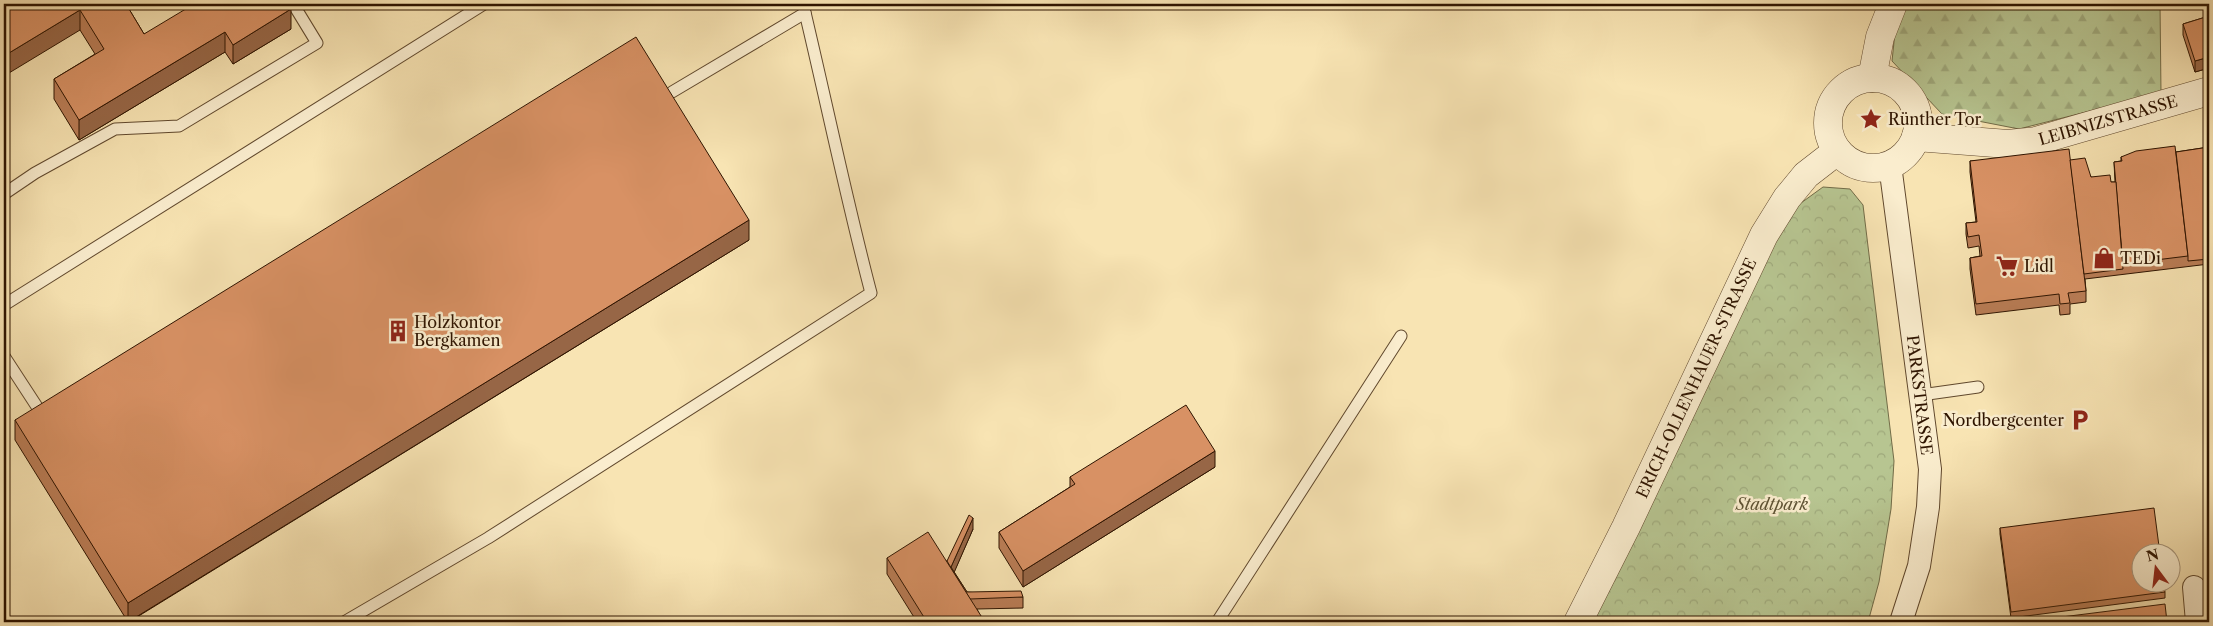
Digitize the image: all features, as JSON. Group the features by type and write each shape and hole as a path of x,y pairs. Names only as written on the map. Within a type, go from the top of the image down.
{"street":[{"path":"1872,78 1880,37 1893,4"},
{"path":"1872,78 1889,81 1904,90 1914,104 1918,120 1916,137 1906,154 1890,164 1874,168 1859,166 1847,160 1837,151 1829,136 1828,120 1832,103 1842,90 1856,81 1872,78"},
{"name":"LEIBNIZSTRASSE","path":"1916,137 2008,144 2036,141 2209,91"},
{"name":"ERICH-OLLENHAUER-STRASSE","path":"1578,622 1630,518 1764,234 1787,198 1806,175 1837,151"},
{"name":"PARKSTRASSE","path":"1890,164 1930,469 1928,507 1919,566 1901,622"},
{"path":"2194,587 2197,622"}],"lane":[{"path":"4,194 35,173 116,129 180,126 317,43 295,7 300,4"},
{"path":"4,305 484,4"},
{"path":"344,622 488,538 871,293 853,226 804,8 672,92"},
{"path":"1217,622 1401,336"},
{"path":"4,356 46,421"},
{"path":"1921,395 1978,387"}],"green space":[{"path":"1909,4 2160,4 2161,93 2019,129 1942,114 1892,61 1896,23"},
{"name":"Stadtpark","path":"1823,187 1850,189 1863,205 1894,461 1891,509 1879,582 1868,622 1581,622 1773,232 1801,203"}],"building":[{"path":"4,4 126,4 144,34 194,4 288,4 291,9 233,45 225,32 79,120 54,79 104,49 80,10 4,56"},
{"path":"2209,16 2209,57 2195,61 2183,24"},
{"name":"Holzkontor Bergkamen","path":"636,37 749,220 128,603 15,420"},
{"path":"2175,146 2188,256 2123,264 2114,162 2122,161 2121,157 2136,151"},
{"path":"2209,147 2209,259 2188,261 2176,152"},
{"path":"2069,149 2086,291 2068,293 2070,303 2060,304 2059,294 1976,304 1970,258 1982,256 1979,235 1968,237 1966,223 1977,222 1970,161"},
{"path":"2085,158 2091,177 2110,175 2111,182 2116,182 2123,269 2084,274 2070,160"},
{"path":"1186,405 1215,451 1023,571 999,532 1075,484 1070,477"},
{"path":"2154,508 2159,544 2130,544 2130,594 2150,594 2011,612 2000,528"},
{"path":"969,515 973,518 951,567 967,592 1021,591 1023,597 970,599 947,561"},
{"path":"928,532 983,619 977,622 927,622 887,558"},
{"path":"2165,604 2167,622 2022,622"}],"railway":[{"path":"1628,8 1633,4"}],"place":[{"name":"Rünther Tor","path":"1871,119"},
{"name":"TEDi","path":"2104,258"},
{"name":"Lidl","path":"2007,266"},
{"name":"Holzkontor Bergkamen","path":"398,331"},
{"name":"Nordbergcenter","path":"2080,420"}]}
